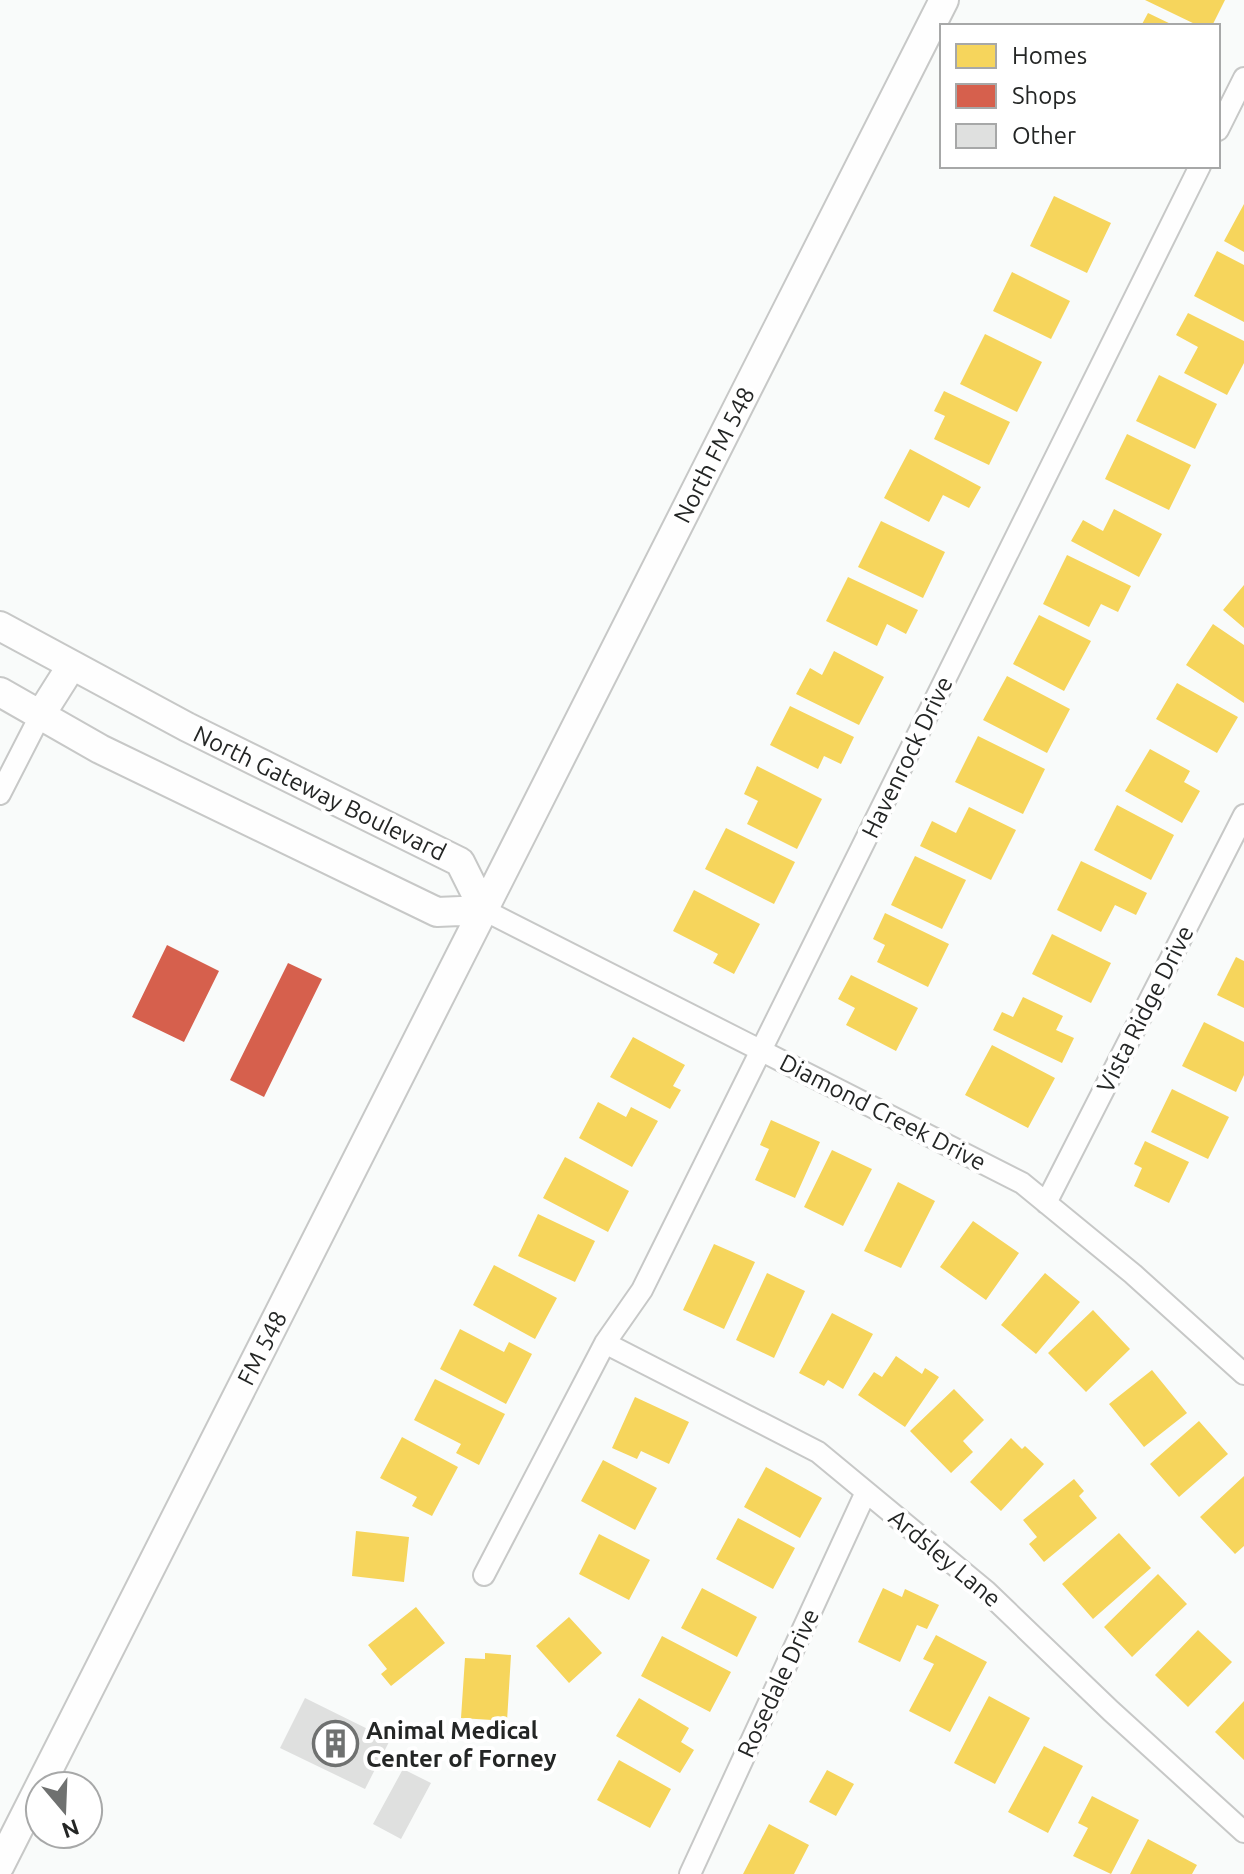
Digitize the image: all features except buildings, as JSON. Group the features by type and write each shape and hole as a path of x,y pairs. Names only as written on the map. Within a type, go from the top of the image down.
{"main road":[{"name":"North FM 548","path":"484,910 944,0"},
{"name":"North Gateway Boulevard","path":"0,626 187,727 460,862 484,910"},
{"path":"41,714 72,665"},
{"path":"0,692 100,749 437,912 484,910"},
{"name":"FM 548","path":"0,1865 484,910"}],"street":[{"path":"1220,126 1244,78"},
{"name":"Havenrock Drive","path":"484,1575 605,1343 642,1290 1199,168"},
{"path":"0,794 41,714"},
{"name":"Vista Ridge Drive","path":"1046,1203 1244,815"},
{"name":"Diamond Creek Drive","path":"484,910 1022,1183 1133,1274 1244,1374"},
{"name":"Ardsley Lane","path":"605,1343 818,1452 986,1591 1244,1832"},
{"name":"Rosedale Drive","path":"690,1874 866,1492"}],"place":[{"name":"Animal Medical Center of Forney","path":"335,1744"}]}
